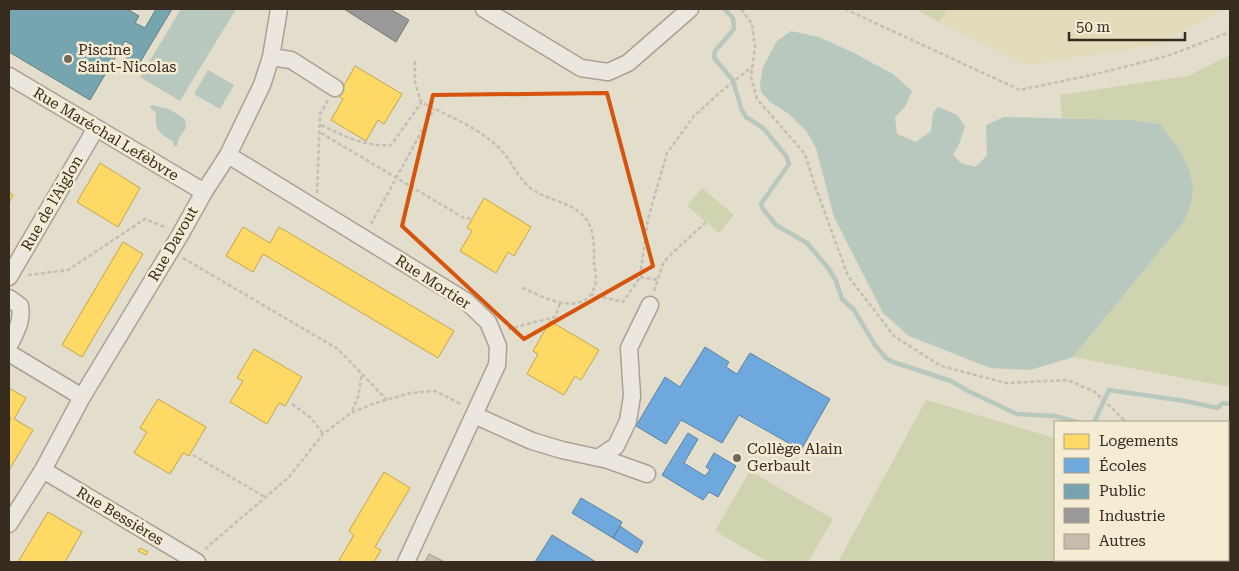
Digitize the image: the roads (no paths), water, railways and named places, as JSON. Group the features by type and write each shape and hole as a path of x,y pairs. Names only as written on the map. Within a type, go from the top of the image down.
{"street":[{"name":"Rue Davout","path":"9,524 43,470 82,397 228,155 262,85 271,57 279,9"},
{"path":"484,9 581,68 608,72 628,63 690,9"},
{"path":"271,57 291,60 335,88"},
{"name":"Rue Maréchal Lefèbvre","path":"9,76 204,192"},
{"name":"Rue de l'Aiglon","path":"9,277 96,128"},
{"name":"Rue Mortier","path":"228,155 466,301 488,322 498,346 497,365 406,562"},
{"path":"9,298 20,306 22,314 9,346"},
{"path":"598,458 616,446 628,421 632,396 629,348 650,305"},
{"path":"9,353 82,397"},
{"path":"475,413 532,441 608,460 647,474"},
{"name":"Rue Bessières","path":"43,470 195,561"}],"waterway":[{"path":"724,9 733,18 734,29 715,51 714,58 733,80 741,108 746,117 763,128 786,156 789,164 761,204 763,209 776,225 807,243 829,269 836,281 842,299 854,310 875,345 886,358 951,381 1017,414 1055,416 1073,421"},
{"path":"1094,421 1109,390 1185,401 1217,408 1223,403 1230,404"}],"place":[{"name":"Piscine Saint-Nicolas","path":"68,59"},
{"name":"Collège Alain Gerbault","path":"737,458"}]}
